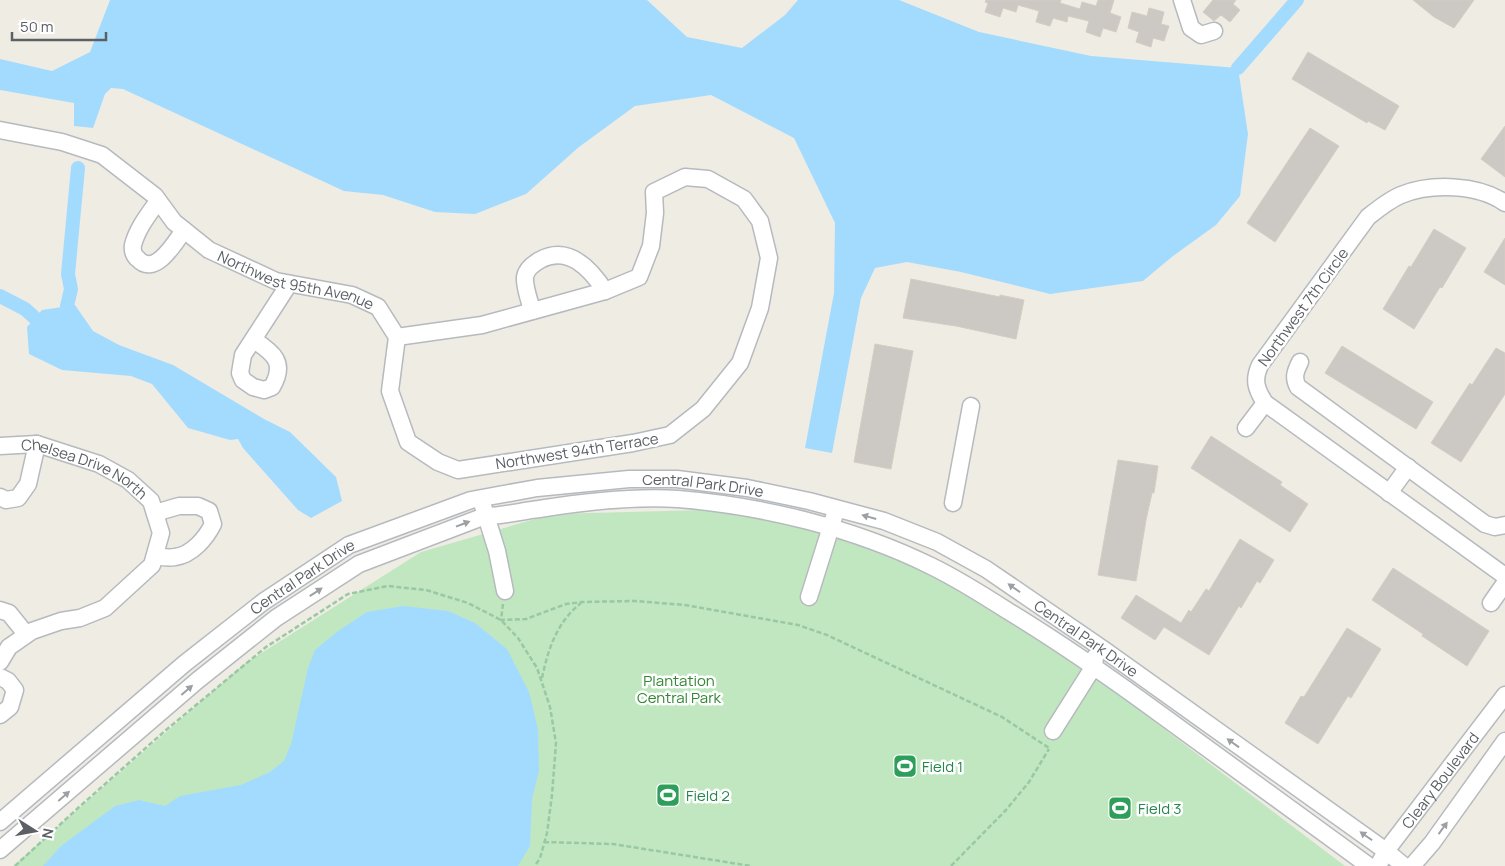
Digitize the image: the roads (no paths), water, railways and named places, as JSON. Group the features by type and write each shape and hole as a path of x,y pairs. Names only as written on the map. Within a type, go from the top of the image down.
{"street":[{"path":"1182,0 1191,28 1201,35 1214,31"},
{"name":"Northwest 95th Avenue","path":"0,130 62,142 102,154 154,196 174,222 209,250 276,281 352,295 378,307 397,337"},
{"name":"Northwest 94th Terrace","path":"397,337 390,391 408,442 438,462 458,470 633,444 670,435 703,409 740,363 760,308 769,258 760,221 744,199 708,179 686,177 654,192 654,213 650,246 640,277 605,291"},
{"name":"Northwest 7th Circle","path":"1265,403 1255,381 1260,365 1368,217 1401,195 1422,190 1470,189 1484,192 1505,203"},
{"path":"158,201 139,229 133,247 134,255 139,261 148,264 158,262 165,256 184,230"},
{"path":"397,337 482,325 605,291 596,276 567,255 546,257 534,264 525,276 532,311"},
{"path":"254,340 289,284"},
{"path":"1300,362 1295,372 1294,380 1298,387 1485,524 1494,527 1505,525"},
{"path":"1246,428 1265,403 1505,576"},
{"path":"953,503 971,406"},
{"path":"0,497 6,500 18,498 28,484 37,444"},
{"name":"Chelsea Drive North","path":"0,446 37,444 100,464 128,480 151,501 161,534 152,565 105,608 80,618 61,621 32,630 2,653"},
{"path":"1389,493 1408,467"},
{"name":"Central Park Drive","path":"0,822 184,664 263,602 349,545 471,500 537,488 620,480 677,479 747,488 836,508 884,521 937,542 986,569 1097,645 1386,851 1404,866"},
{"path":"481,498 497,551 506,591"},
{"name":"Central Park Drive","path":"0,850 198,680 276,618 359,564 485,516 497,516 541,508 632,499 678,499 746,508 832,527 931,566 980,593 1094,666 1369,866"},
{"path":"155,513 179,506 198,506 209,511 213,524 207,536 195,548 176,557 155,556"},
{"path":"809,597 832,527 836,508"},
{"path":"1491,603 1505,583"},
{"path":"0,610 9,613 26,634"},
{"path":"1054,731 1094,666 1097,645"},
{"path":"0,677 8,681 15,690 10,707 0,715"},
{"name":"Cleary Boulevard","path":"1378,866 1386,851 1505,695"},
{"name":"Cleary Boulevard","path":"1412,866 1432,843 1505,742"}],"water":[{"path":"110,0 647,0 687,37 742,48 785,15 798,0 899,0 979,32 1091,56 1238,68 1248,134 1240,196 1216,225 1173,256 1143,281 1050,294 961,272 907,262 875,268 861,298 832,453 805,448 834,293 835,223 794,138 711,95 635,106 579,147 526,194 475,214 435,212 383,195 344,191 123,89 111,88 105,94 93,128 74,126 74,103 0,90 0,59 52,71 90,52"},
{"path":"75,305 93,331 119,345 173,365 264,419 290,432 336,477 342,501 311,518 298,510 243,448 238,439 230,440 188,428 152,384 131,376 62,370 29,354 27,327 42,310"},
{"path":"403,606 448,611 475,623 507,649 529,692 538,729 539,771 532,799 530,846 518,866 43,866 61,846 115,806 139,800 165,806 180,796 241,785 270,772 284,761 291,744 308,668 315,650 338,631 367,612"}],"waterway":[{"path":"1238,68 1297,0"},
{"path":"67,306 71,289 68,274 78,168"},
{"path":"0,296 25,309 35,318"}],"place":[{"name":"Field 1","path":"905,766"},
{"name":"Field 2","path":"668,795"},
{"name":"Field 3","path":"1120,808"}],"park label":[{"name":"Plantation Central Park","path":"679,688"}]}
